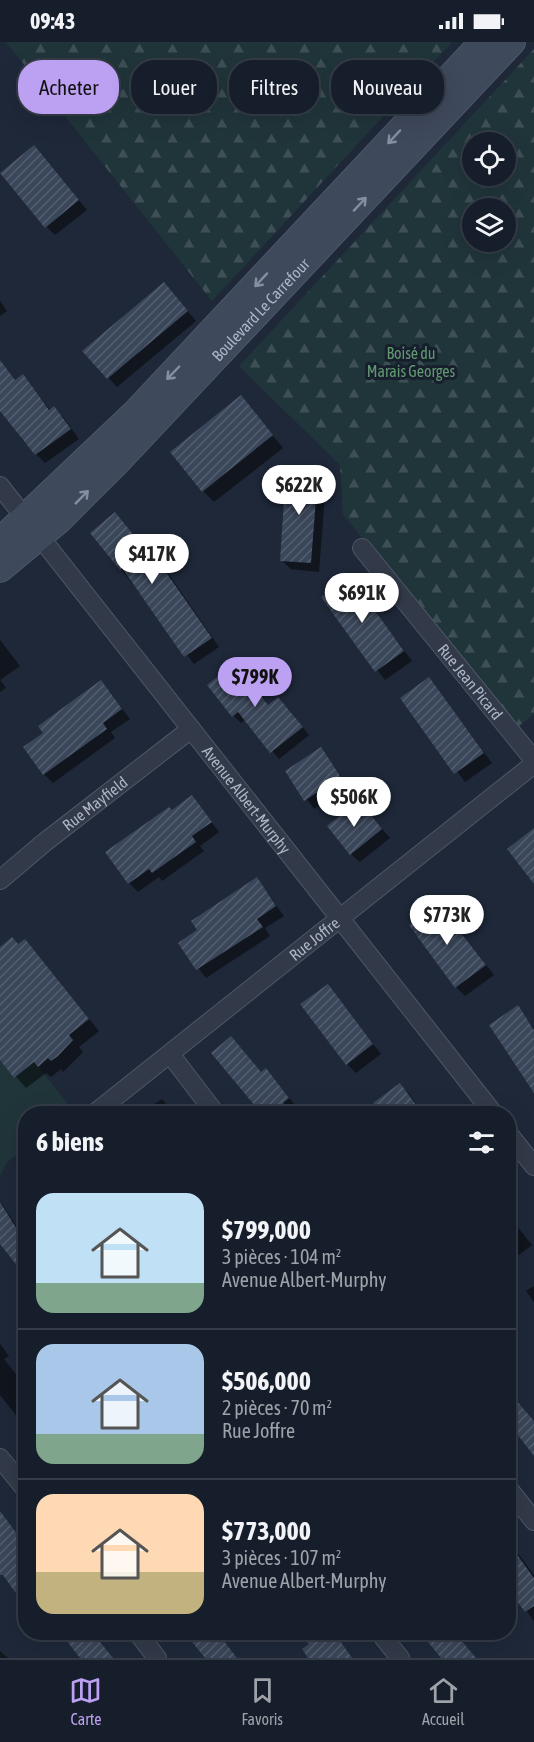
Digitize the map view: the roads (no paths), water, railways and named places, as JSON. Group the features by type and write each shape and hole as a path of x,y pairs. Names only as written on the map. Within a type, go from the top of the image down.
{"street":[{"name":"Boulevard Le Carrefour","path":"0,569 32,528 142,406 483,42"},
{"name":"Boulevard Le Carrefour","path":"0,541 32,528 113,466 512,42"},
{"name":"Avenue Albert-Murphy","path":"0,486 488,1106"},
{"name":"Rue Jean Picard","path":"362,548 534,762"},
{"name":"Rue Mayfield","path":"0,880 191,729"},
{"name":"Rue Joffre","path":"103,1106 341,919 534,762"},
{"path":"170,1054 210,1106"},
{"path":"516,1143 534,1166"},
{"path":"0,1458 18,1480"},
{"path":"516,1498 534,1521"},
{"path":"143,1640 158,1658"},
{"path":"385,1640 400,1658"}],"park label":[{"name":"Boisé du Marais Georges","path":"411,362"}]}
